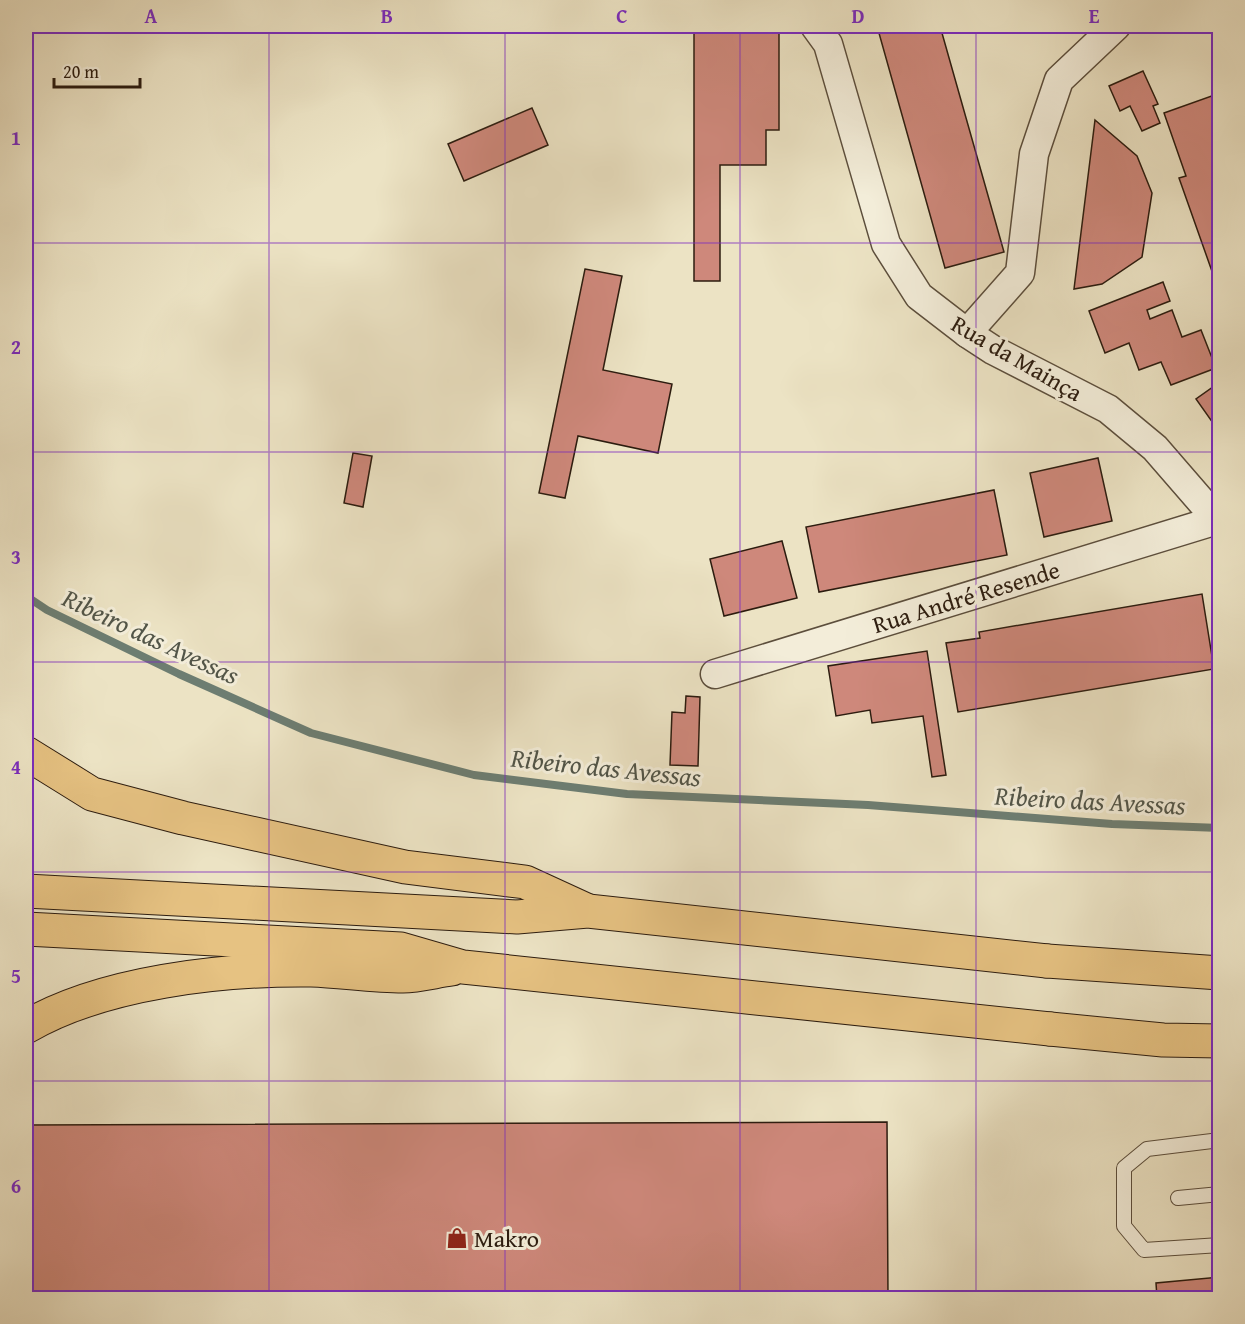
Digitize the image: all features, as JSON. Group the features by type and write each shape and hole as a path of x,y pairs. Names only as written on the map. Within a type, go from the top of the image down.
{"highway":[{"path":"26,753 92,794 183,818 405,867 525,882 588,911"},
{"path":"26,891 517,917 588,911 1047,961 1220,973"},
{"path":"26,929 401,949 463,967 1050,1029 1163,1040 1220,1041"},
{"path":"26,1027 86,1000 149,984 211,975 310,970 404,976 463,967"}],"street":[{"name":"Rua da Mainça","path":"815,26 828,44 886,244 919,296 993,350 1108,410 1155,448 1218,522"},
{"path":"967,333 1020,273 1034,154 1059,80 1116,26"},
{"name":"Rua André Resende","path":"715,674 1218,522"}],"lane":[{"path":"1220,1140 1147,1149 1124,1168 1124,1226 1144,1250 1220,1245"},
{"path":"1178,1198 1220,1194"}],"building":[{"path":"694,26 779,26 779,130 766,130 766,165 720,165 720,281 694,281"},
{"path":"877,26 887,26 889,30 905,26 940,26 1004,252 945,268"},
{"path":"1143,71 1158,104 1153,106 1160,123 1142,131 1130,106 1120,111 1109,86"},
{"path":"1220,93 1220,294 1179,178 1186,176 1164,113"},
{"path":"532,108 548,145 464,181 448,144"},
{"path":"1095,120 1137,156 1152,193 1142,257 1102,284 1074,289"},
{"path":"585,269 622,276 603,370 672,384 658,453 578,436 565,498 539,493"},
{"path":"1163,282 1170,301 1147,310 1150,319 1172,310 1182,337 1201,330 1216,368 1171,385 1161,362 1139,370 1129,343 1105,353 1089,311"},
{"path":"1220,382 1220,433 1196,399"},
{"path":"353,453 372,456 363,507 344,503"},
{"path":"1098,458 1112,521 1044,537 1030,473"},
{"path":"994,490 1007,555 819,592 806,527"},
{"path":"782,541 797,598 724,616 710,559"},
{"path":"1202,594 1214,669 958,712 946,643 980,638 979,632"},
{"path":"927,651 946,775 932,777 923,716 872,723 870,710 836,716 828,666"},
{"path":"686,696 700,697 698,766 670,765 672,712 685,713"},
{"name":"Makro","path":"887,1122 888,1298 26,1298 26,1125"},
{"path":"1220,1277 1220,1298 1157,1298 1156,1283"}],"waterway":[{"name":"Ribeiro das Avessas","path":"26,596 47,610 179,674 311,733 474,775 627,794 868,805 1112,824 1220,828"}],"place":[{"name":"Makro","path":"457,1238"}]}
